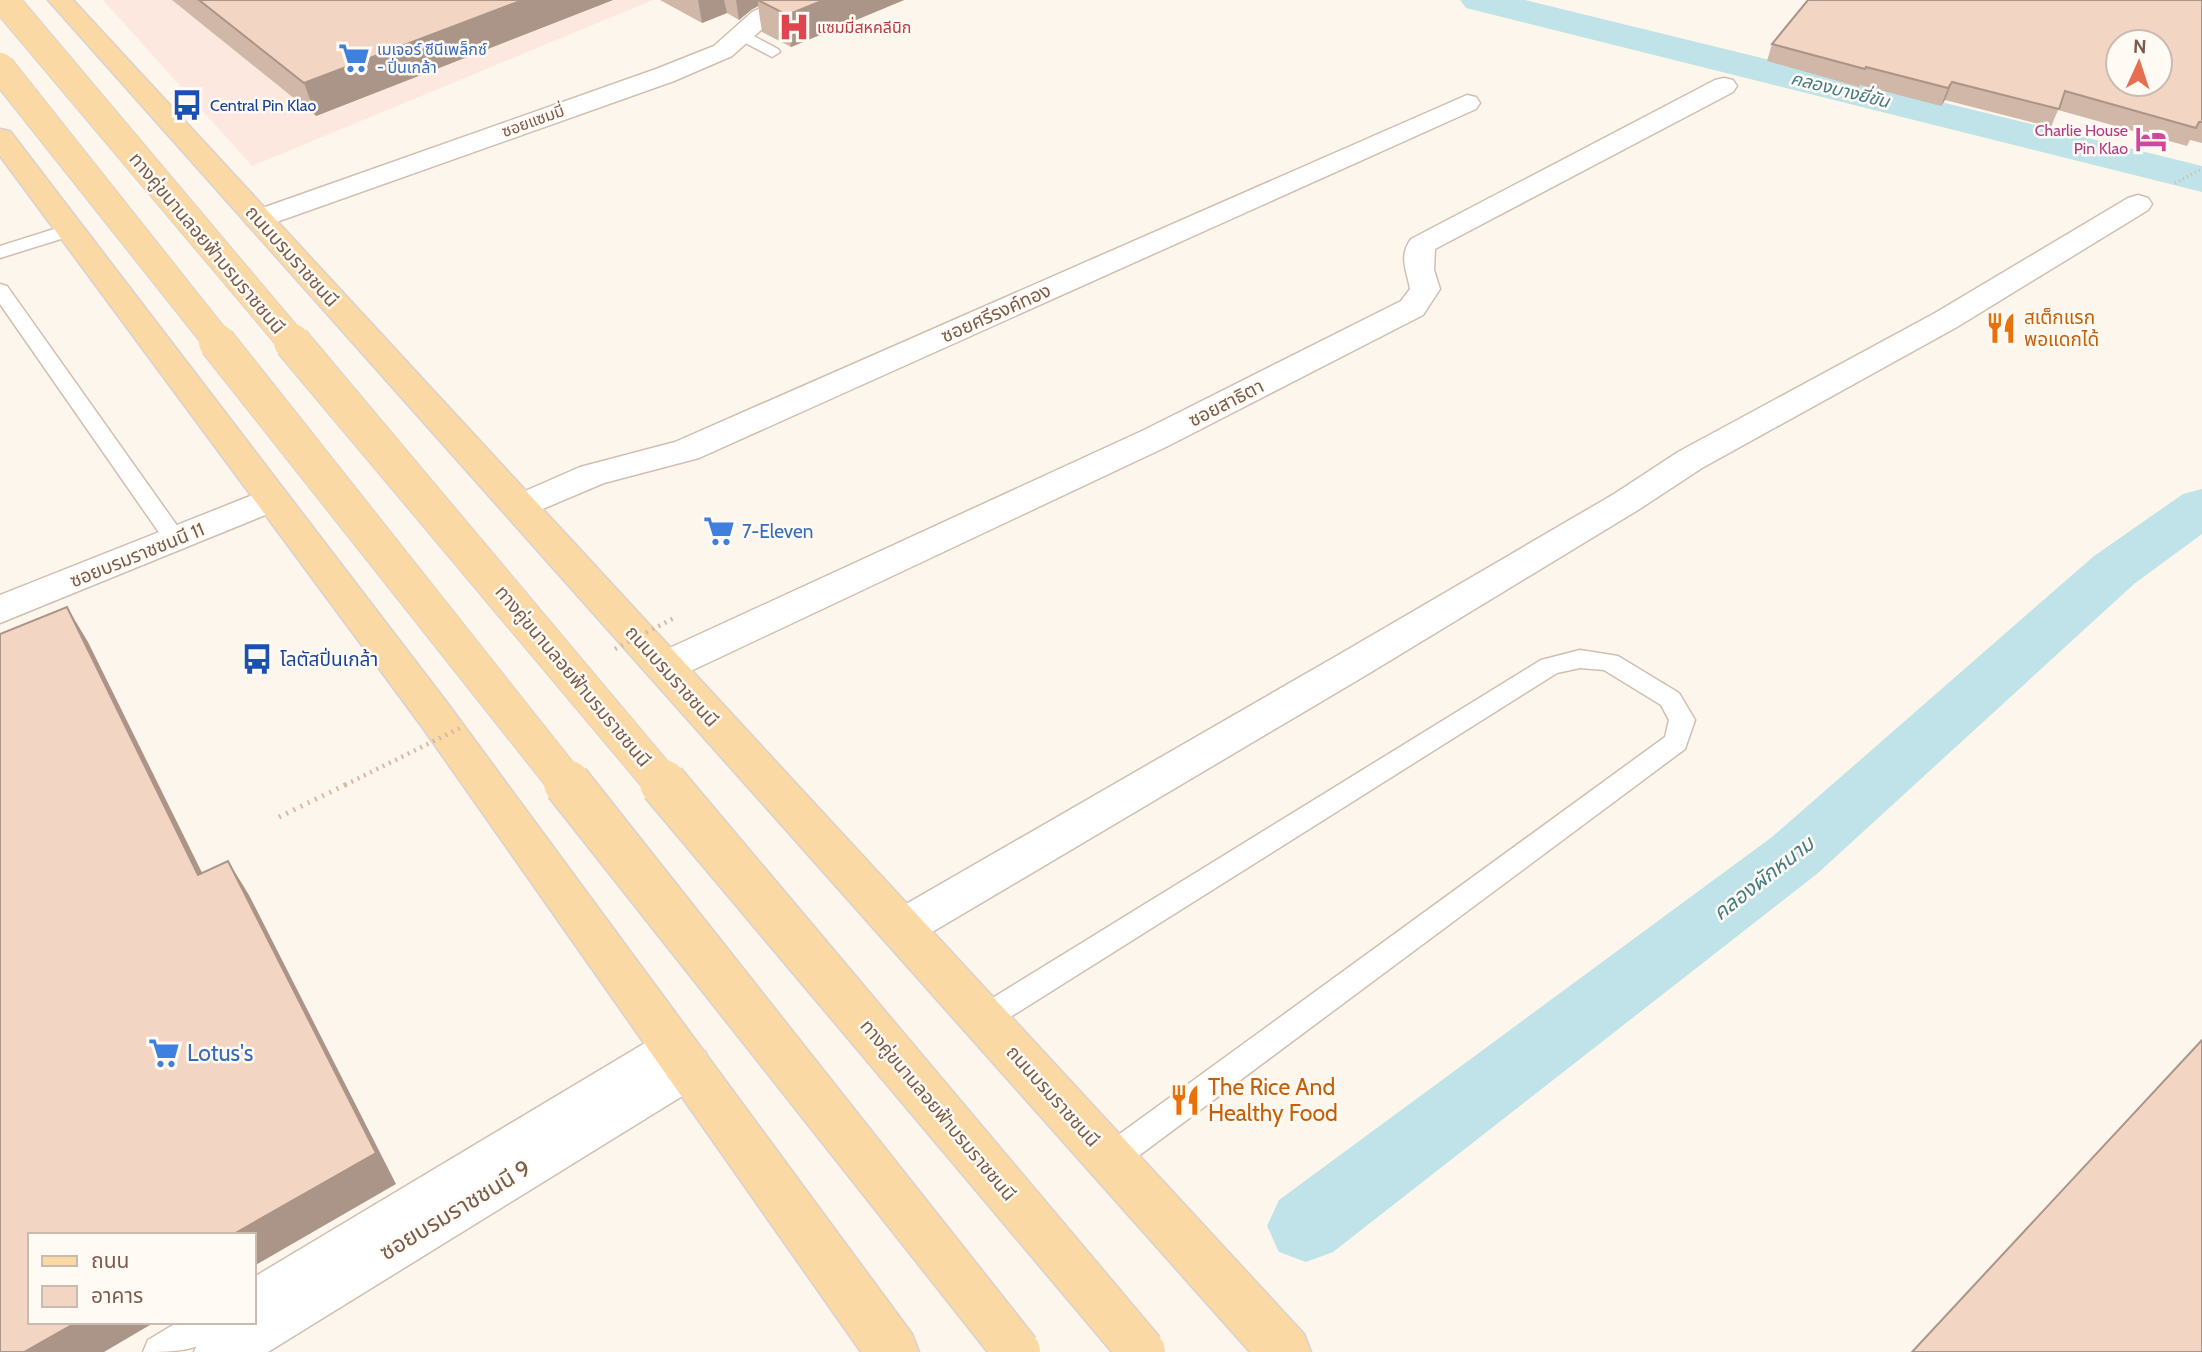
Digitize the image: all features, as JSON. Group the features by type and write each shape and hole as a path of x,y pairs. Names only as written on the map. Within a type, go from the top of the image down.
{"main road":[{"name":"ทางคู่ขนานลอยฟ้าบรมราชชนนี","path":"4,0 1142,1352"},
{"name":"ถนนบรมราชชนนี","path":"60,0 1285,1352"},
{"path":"0,67 1017,1352"},
{"path":"5,153 70,230 443,725 894,1352"}],"street":[{"name":"ซอยแซมมี่","path":"258,219 664,75 723,51 761,17 796,0"},
{"name":"ซอยสาธิตา","path":"664,667 1156,438 1412,308 1424,296 1425,283 1418,263 1421,244 1724,86"},
{"name":"ซอยศรีรงค์ทอง","path":"519,507 592,475 687,450 1467,103"},
{"path":"902,928 1378,650 1626,502 1690,460 1946,320 2138,204"},
{"name":"ซอยบรมราชชนนี 11","path":"0,610 273,499"},
{"name":"ซอยบรมราชชนนี 9","path":"220,1352 680,1054"}],"lane":[{"path":"742,35 772,52"},
{"path":"0,252 70,230"},
{"path":"0,290 175,539"},
{"path":"983,1019 1550,666 1580,659 1609,662 1670,699 1682,720 1676,742 1110,1159"},
{"path":"256,1294 680,1054"},
{"path":"160,1352 206,1324"}],"shaded area":[{"path":"103,0 653,0 252,166"}],"building":[{"path":"199,0 523,0 304,83"},
{"path":"758,0 824,0 787,15"},
{"path":"1808,0 2202,0 2202,122 2199,122 2196,128 2065,91 2059,109 1952,82 1948,88 1866,67 1865,69 1772,44"},
{"name":"Lotus's","path":"67,607 198,875 228,861 376,1153 236,1233 28,1233 28,1324 73,1324 24,1352 0,1352 0,634"},
{"path":"2202,1040 2202,1352 1912,1352"}],"waterway":[{"name":"คลองบางยี่ขัน","path":"1479,0 2202,179"},
{"name":"คลองผักหนาม","path":"1306,1226 1795,855 2114,570 2202,507"}],"place":[{"name":"แซมมี่สหคลีนิก","path":"794,27"},
{"name":"เมเจอร์ ซีนีเพล็กซ์ - ปิ่นเกล้า","path":"354,58"},
{"name":"Central Pin Klao","path":"187,105"},
{"name":"Charlie House Pin Klao","path":"2151,139"},
{"name":"สเต็กแรก พอแดกได้","path":"2001,328"},
{"name":"7-Eleven","path":"719,531"},
{"name":"โลตัสปิ่นเกล้า","path":"257,659"},
{"name":"Lotus's","path":"164,1053"},
{"name":"The Rice And Healthy Food","path":"1185,1100"}]}
